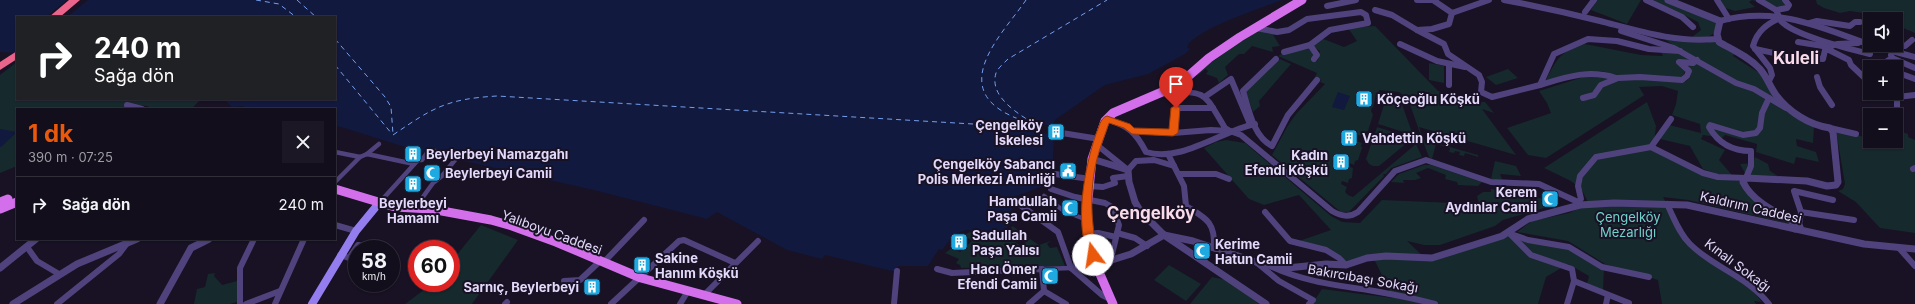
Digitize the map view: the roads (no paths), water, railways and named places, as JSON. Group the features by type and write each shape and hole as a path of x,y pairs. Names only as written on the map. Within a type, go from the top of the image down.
{"highway":[{"path":"55,16 75,0"},
{"path":"64,16 84,0"},
{"path":"0,60 16,47"},
{"path":"0,67 16,55"}],"main road":[{"path":"1109,302 1096,265 1088,234 1087,220 1092,159 1107,119 1114,113 1162,92 1184,80 1209,58 1302,0"},
{"name":"Yalıboyu Caddesi","path":"336,189 379,203 401,208 431,209 480,219 641,278 737,304"},
{"path":"336,193 370,205 379,203"},
{"path":"4,203 16,197"},
{"path":"312,304 340,255 356,231 379,203"}],"street":[{"path":"1327,6 1356,0"},
{"path":"1417,0 1435,0 1452,13"},
{"path":"1452,13 1489,0"},
{"path":"1504,0 1596,20 1656,36 1704,41 1717,39 1759,68 1777,95 1789,109"},
{"path":"1585,12 1594,0"},
{"path":"1646,0 1682,17 1693,27"},
{"path":"1668,0 1720,21 1757,14 1809,24 1862,42"},
{"path":"1717,0 1729,19"},
{"path":"1759,0 1776,10 1781,22 1791,29 1868,54 1871,54 1871,52"},
{"path":"1776,10 1787,8 1789,5 1785,0"},
{"path":"1375,10 1392,15 1444,44 1448,54 1471,69 1481,78 1481,92 1488,97 1593,72 1608,74 1618,78"},
{"path":"1254,29 1277,32 1289,30 1308,19 1361,12 1366,15 1368,23 1330,30 1310,45 1284,52"},
{"path":"1417,30 1432,29 1448,24 1452,13"},
{"path":"1768,81 1772,75 1770,68 1753,46 1755,36 1773,21 1780,18"},
{"path":"1596,20 1680,51 1736,83 1754,89 1825,128 1856,134"},
{"path":"1717,39 1720,21"},
{"path":"1809,24 1817,21 1850,26 1855,22 1860,22"},
{"path":"1540,85 1554,54 1588,39 1616,41 1649,49 1680,51"},
{"path":"1903,46 1912,40"},
{"path":"1798,42 1829,49 1848,60 1851,65 1863,73"},
{"path":"1755,49 1793,57 1823,59 1825,50 1837,44 1862,42"},
{"path":"1400,44 1437,60 1471,69"},
{"path":"1310,45 1317,54 1314,59"},
{"path":"1889,60 1892,58 1893,52 1915,57"},
{"path":"1892,58 1915,68"},
{"path":"1253,124 1243,91 1276,59"},
{"path":"1583,98 1594,95 1600,85 1611,79 1647,77 1682,80 1687,76 1689,71 1679,62 1682,61 1693,63 1698,60"},
{"path":"1449,64 1449,85"},
{"path":"1903,75 1915,79"},
{"path":"1817,77 1820,87 1832,106"},
{"path":"1206,96 1231,79 1260,137 1265,144 1272,146 1288,115 1317,80"},
{"path":"1162,92 1196,92 1206,96 1225,128 1241,135 1332,211 1347,217 1353,216 1358,212 1395,171 1426,160 1491,182 1539,184 1579,203 1581,199 1577,184 1579,177 1596,157 1651,147 1703,173 1718,177 1807,181 1827,186 1836,185 1838,182 1833,132 1830,128"},
{"path":"1903,97 1915,96"},
{"path":"1769,98 1762,112 1761,127 1756,132 1748,136 1720,127 1710,125 1709,127 1711,133 1731,148 1742,152 1751,151 1750,166 1743,182 1744,187 1797,227 1801,212 1794,192 1833,200"},
{"path":"127,105 138,108"},
{"path":"1173,133 1176,108 1213,108"},
{"path":"1107,119 1127,126 1140,140 1146,152 1156,155 1179,152 1230,131 1253,124"},
{"path":"1651,147 1670,119"},
{"path":"1132,130 1173,133 1211,130 1230,131"},
{"path":"1062,133 1098,142 1128,173 1135,202 1141,212 1164,235 1266,304"},
{"path":"336,181 360,157 367,154 379,144"},
{"path":"379,203 414,164 418,160 422,160 429,150 455,153 459,155 442,176 433,183 415,208"},
{"path":"336,152 360,157"},
{"path":"367,154 414,164"},
{"path":"1168,154 1184,186 1186,206 1212,224 1215,232 1214,246"},
{"path":"1092,159 1128,173"},
{"path":"1055,174 1104,187 1115,183 1113,178 1128,173 1136,161 1154,160 1174,166"},
{"path":"1179,174 1216,174 1229,179"},
{"path":"1051,189 1110,205 1119,225 1110,263"},
{"path":"1044,196 1062,211 1074,217 1087,220"},
{"path":"1016,202 1058,232 1071,268 1109,302"},
{"name":"Kaldırım Caddesi","path":"1346,265 1367,258 1386,256 1432,258 1502,236 1528,219 1579,203 1687,205 1797,227 1864,244 1915,249"},
{"name":"Kınalı Sokağı","path":"1667,204 1681,230 1694,248 1710,257 1753,288 1769,304"},
{"path":"1115,214 1141,212"},
{"path":"1265,212 1288,240 1297,244 1312,246 1329,252 1340,258 1346,265"},
{"path":"1801,212 1854,220"},
{"path":"564,281 580,280 600,263 644,220"},
{"path":"336,225 356,231"},
{"path":"1508,232 1528,240 1569,247 1602,267 1649,277"},
{"path":"1508,232 1532,255 1572,269 1574,281 1567,299 1567,304"},
{"path":"1088,234 1098,233 1135,238 1147,246"},
{"path":"937,269 952,273 1071,268 1110,263 1147,246 1164,235 1214,246 1256,262 1287,268 1326,264 1346,265"},
{"path":"0,268 35,240"},
{"path":"17,303 59,274 77,264 134,240"},
{"path":"160,304 191,248 207,240"},
{"path":"240,304 240,268 254,240"},
{"path":"275,304 304,240"},
{"path":"611,304 641,278 679,241 684,240 735,263"},
{"path":"704,295 758,241"},
{"path":"57,304 119,254 128,242"},
{"path":"27,247 37,261 59,274"},
{"path":"1899,248 1915,266"},
{"path":"340,255 348,258"},
{"path":"1256,262 1279,281 1313,300 1309,304"},
{"name":"Bakırcıbaşı Sokağı","path":"1266,264 1284,274 1305,281 1387,293 1434,304"},
{"path":"1042,269 1044,291"},
{"path":"894,304 897,271"},
{"path":"1574,281 1630,304"},
{"path":"246,304 280,291"},
{"path":"680,304 688,291"},
{"path":"1029,304 1044,291"},
{"path":"1044,291 1066,304"},
{"path":"1606,304 1608,295"}],"water":[{"path":"0,0 1282,0 1215,26 1193,40 1187,47 1190,49 1185,54 1148,74 1105,85 1055,120 1052,126 1042,124 1040,132 1054,135 1052,183 1011,198 1014,204 1009,219 1013,222 1000,234 967,230 954,234 942,250 939,249 928,266 898,266 896,272 825,255 822,259 787,250 717,212 707,219 594,190 459,160 462,157 449,150 438,149 424,153 336,126 336,108 245,108 243,106 232,107 225,100 336,100 336,16 16,16 16,53 0,52"},
{"path":"1338,92 1350,96 1344,110 1332,107"},
{"path":"0,129 16,132 16,133 0,147"}],"place":[{"name":"Köçeoğlu Köşkü","path":"1364,99"},
{"name":"Çengelköy İskelesi","path":"1056,132"},
{"name":"Vahdettin Köşkü","path":"1349,138"},
{"name":"Beylerbeyi Namazgahı","path":"413,154"},
{"name":"Kadın Efendi Köşkü","path":"1341,162"},
{"name":"Çengelköy Sabancı Polis Merkezi Amirliği","path":"1068,171"},
{"name":"Beylerbeyi Camii","path":"432,173"},
{"name":"Beylerbeyi Hamamı","path":"413,184"},
{"name":"Kerem Aydınlar Camii","path":"1550,199"},
{"name":"Hamdullah Paşa Camii","path":"1070,208"},
{"name":"Sadullah Paşa Yalısı","path":"959,242"},
{"name":"Kerime Hatun Camii","path":"1202,251"},
{"name":"Sakine Hanım Köşkü","path":"642,265"},
{"name":"Hacı Ömer Efendi Camii","path":"1050,276"},
{"name":"Sarnıç, Beylerbeyi","path":"592,287"}],"district":[{"name":"Kuleli","path":"1796,58"},
{"name":"Çengelköy","path":"1151,213"}],"park label":[{"name":"Çengelköy Mezarlığı","path":"1628,224"}]}
